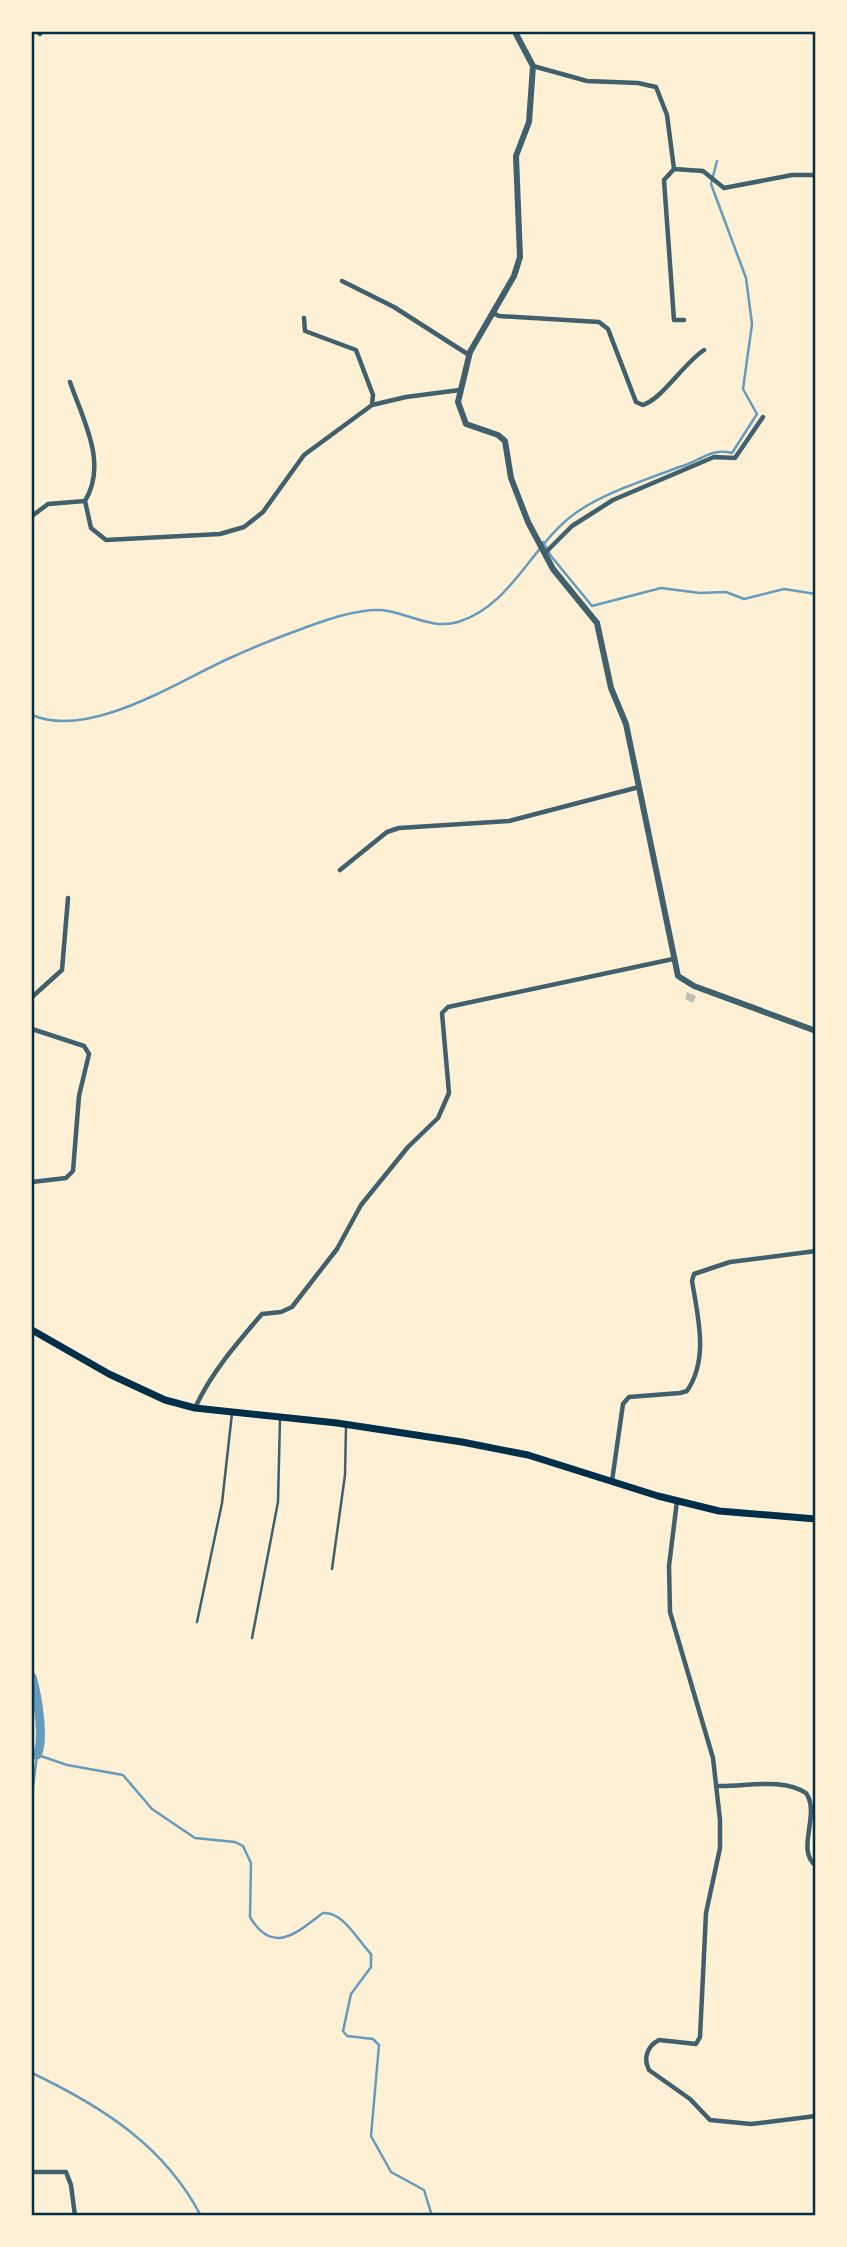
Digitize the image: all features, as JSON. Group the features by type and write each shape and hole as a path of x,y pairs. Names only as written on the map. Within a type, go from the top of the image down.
{"main road":[{"path":"32,1330 109,1374 165,1400 195,1408 346,1424 528,1455 612,1482 719,1511 816,1519"}],"street":[{"path":"515,32 533,66 529,122 516,156 520,257 514,276 469,355 461,390 460,414 466,424 498,435 506,441 518,501 553,569 597,623 611,688 626,724 678,976 694,986 816,1031"},
{"path":"533,66 587,81 638,83 656,87 667,115 674,169 664,180 674,320 684,320"},
{"path":"674,169 704,171 724,188 816,174"},
{"path":"342,281 394,307 469,355"},
{"path":"493,313 499,316 599,322 608,329 636,402 643,405 662,390 687,361 704,350"},
{"path":"304,318 305,331 356,350 373,396 372,405"},
{"path":"70,382 93,448 96,467 91,491 85,501 91,528 96,535 106,540 219,534 244,527 262,512 304,456 372,405 406,397 461,390"},
{"path":"545,553 572,526 613,500 714,457 735,458 763,417"},
{"path":"32,516 48,505 85,501"},
{"path":"340,870 387,832 399,828 509,821 640,787"},
{"path":"32,997 62,970 68,898"},
{"path":"195,1408 203,1391 238,1341 262,1314 292,1307 337,1249 362,1205 408,1147 438,1118 449,1093 449,1072 442,1029 442,1013 448,1007 673,960"},
{"path":"32,1029 84,1046 89,1054 79,1096 73,1171 66,1178 32,1182"},
{"path":"612,1482 623,1404 629,1397 680,1393 687,1391 691,1385 701,1337 692,1280 694,1274 730,1262 816,1251"},
{"path":"677,1500 669,1566 670,1612 713,1758 718,1786 720,1848 706,1913 700,2037 696,2044 690,2046 659,2040 648,2050 645,2063 649,2070 690,2099 710,2120 751,2124 816,2116"},
{"path":"718,1786 791,1785 806,1793 812,1812 807,1848 810,1861 816,1866"},
{"path":"32,2172 66,2172 71,2185 75,2216"}],"lane":[{"path":"197,1622 222,1503 232,1413"},
{"path":"251,1639 278,1502 280,1418"},
{"path":"332,1569 345,1475 346,1424"}],"building":[{"path":"687,992 696,996 693,1003 685,999"}],"waterway":[{"path":"32,715 55,721 80,720 106,714 160,693 257,646 351,613 381,610 438,624 458,622 477,614 493,602 561,525 588,505 711,453 732,453 757,414 743,389 752,324 746,278 711,184 717,161"},
{"path":"543,542 551,556 592,606 661,588 700,593 726,592 744,599 784,589 816,594"},
{"path":"32,1677 40,1728 37,1755"},
{"path":"32,1753 67,1765 123,1775 152,1809 195,1838 235,1842 243,1846 251,1863 250,1917 268,1936 286,1937 323,1913 337,1917 350,1928 371,1954 371,1967 351,1994 343,2031 347,2036 373,2039 379,2045 371,2136 391,2172 424,2190 432,2216"},
{"path":"32,1795 37,1755"},
{"path":"32,2073 82,2099 128,2130 169,2168 201,2216"}]}
